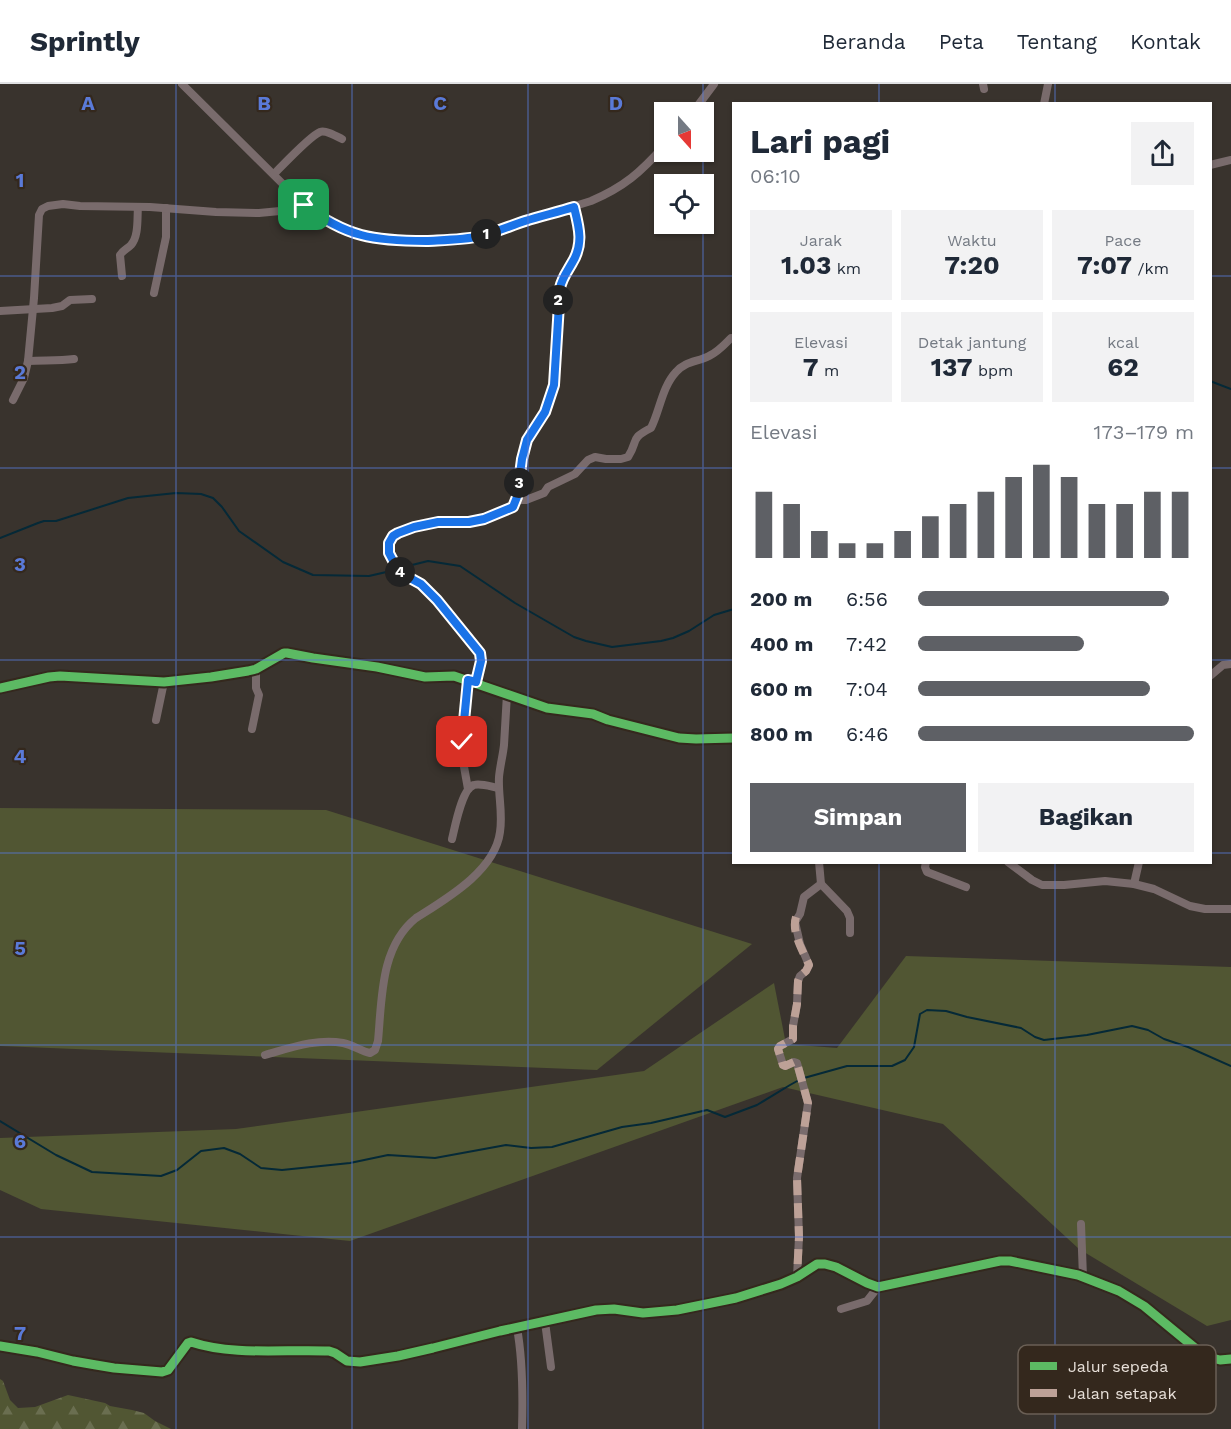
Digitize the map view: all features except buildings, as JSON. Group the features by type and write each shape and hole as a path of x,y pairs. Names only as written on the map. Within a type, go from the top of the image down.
{"street":[{"path":"182,84 292,194 320,217 349,231 371,238 438,240 482,236 591,201 621,187 654,157"},
{"path":"700,102 714,84"},
{"path":"1044,102 1048,84"},
{"path":"274,174 319,133 323,132 342,139"},
{"path":"1212,165 1231,160"},
{"path":"13,400 24,378 28,361 39,215 42,209 63,204 248,212 280,211 307,219 320,217"},
{"path":"122,276 120,255 121,251 131,245 134,239 138,207"},
{"path":"468,789 462,742 472,681 481,661 480,653 437,600 421,584 398,569 389,553 389,547 391,539 398,533 421,525 438,522 469,522 484,519 513,507 517,497 527,440 545,412 554,385 560,288 564,274 580,245 574,207"},
{"path":"154,293 166,237 166,208"},
{"path":"0,311 33,310 60,306 70,300 92,299"},
{"path":"517,497 520,500 526,500 544,493 548,487 575,474 588,460 595,457 606,459 628,457 634,440 651,428 667,387 676,372 692,362 707,358 732,338"},
{"path":"28,361 58,362 74,359"},
{"path":"0,688 60,676 164,682 211,677 256,669 278,655 287,653 418,676 450,675 547,708 593,714 680,738 696,740 732,738"},
{"path":"1212,674 1224,665 1231,664"},
{"path":"252,729 259,695 256,688 256,669"},
{"path":"156,720 164,682"},
{"path":"265,1055 308,1044 329,1042 351,1045 370,1053 375,1050 378,1041 385,974 398,937 409,924 473,878 498,844 501,827 499,788 507,694"},
{"path":"452,839 459,810 468,789 475,784 499,788"},
{"path":"819,864 821,884 847,911 850,918 850,933"},
{"path":"926,864 928,873 966,887"},
{"path":"1011,864 1042,885 1105,882 1134,884 1154,889 1190,906 1205,909 1231,909"},
{"path":"1134,884 1139,864"},
{"path":"797,1276 799,1237 797,1178 808,1103 797,1063 784,1066 778,1050 780,1046 793,1039 798,981 810,965 800,944 795,922 804,897 821,884"},
{"path":"1081,1224 1083,1277"},
{"path":"0,1346 114,1368 166,1372 190,1342 242,1350 329,1351 354,1362 398,1356 596,1310 614,1309 643,1313 677,1310 736,1298 790,1280 813,1265 820,1264 836,1268 878,1287 1000,1261 1021,1262 1083,1277 1119,1291 1144,1306 1193,1345"},
{"path":"841,1309 867,1301 878,1287"},
{"path":"545,1322 551,1367"},
{"path":"517,1328 523,1386 522,1429"},
{"path":"1216,1359 1231,1359"}],"green space":[{"path":"0,808 326,810 752,944 597,1070 0,1046"},
{"path":"906,956 1231,967 1231,1320 1207,1326 1079,1249 943,1124 783,1087 350,1241 41,1209 0,1190 0,1138 236,1129 644,1071 774,983 786,1044 837,1048"},
{"path":"0,1379 3,1381 10,1400 18,1408 35,1407 68,1395 144,1413 171,1429 0,1429"}],"waterway":[{"path":"1212,382 1231,389"},
{"path":"0,538 44,521 56,521 128,498 176,493 201,494 213,498 239,531 283,562 313,575 369,576 395,570"},
{"path":"400,568 428,561 460,566 515,603 574,637 612,647 673,638 714,615 732,610"},
{"path":"804,1078 847,1066 892,1066 905,1060 914,1047 920,1014 927,1010 946,1011 1021,1028 1044,1040 1087,1035 1132,1026 1148,1030 1164,1039 1231,1066"},
{"path":"0,1121 56,1155 92,1172 161,1176 177,1170 201,1151 224,1148 240,1154 261,1168 282,1170 350,1163 388,1155 435,1158 506,1145 531,1148 552,1147 622,1127 707,1110 725,1117 757,1105 799,1080"}],"marked path":[{"path":"796,917 796,935 809,965 798,981 793,1039 778,1049 783,1065 797,1063 808,1103 797,1178 799,1237 797,1277"}],"cycle path":[{"path":"0,688 60,676 164,682 211,677 256,669 287,653 425,677 454,676 547,708 593,714 679,738 732,738"},
{"path":"0,1346 114,1368 162,1372 168,1370 191,1342 224,1349 329,1351 347,1361 360,1362 398,1356 596,1310 614,1309 643,1313 677,1310 736,1298 781,1284 817,1264 836,1267 878,1287 1000,1261 1078,1275 1119,1291 1144,1306 1191,1345"},
{"path":"1216,1359 1231,1359"}],"route":[{"path":"304,205 320,217 349,231 371,238 412,241 482,236 574,207 580,245 572,264 564,274 560,288 557,307 554,385 549,405 527,440 517,497 513,507 484,519 469,522 428,523 414,527 393,536 389,543 389,553 399,572 421,584 480,653 481,661 476,682 468,680 462,742"}]}
